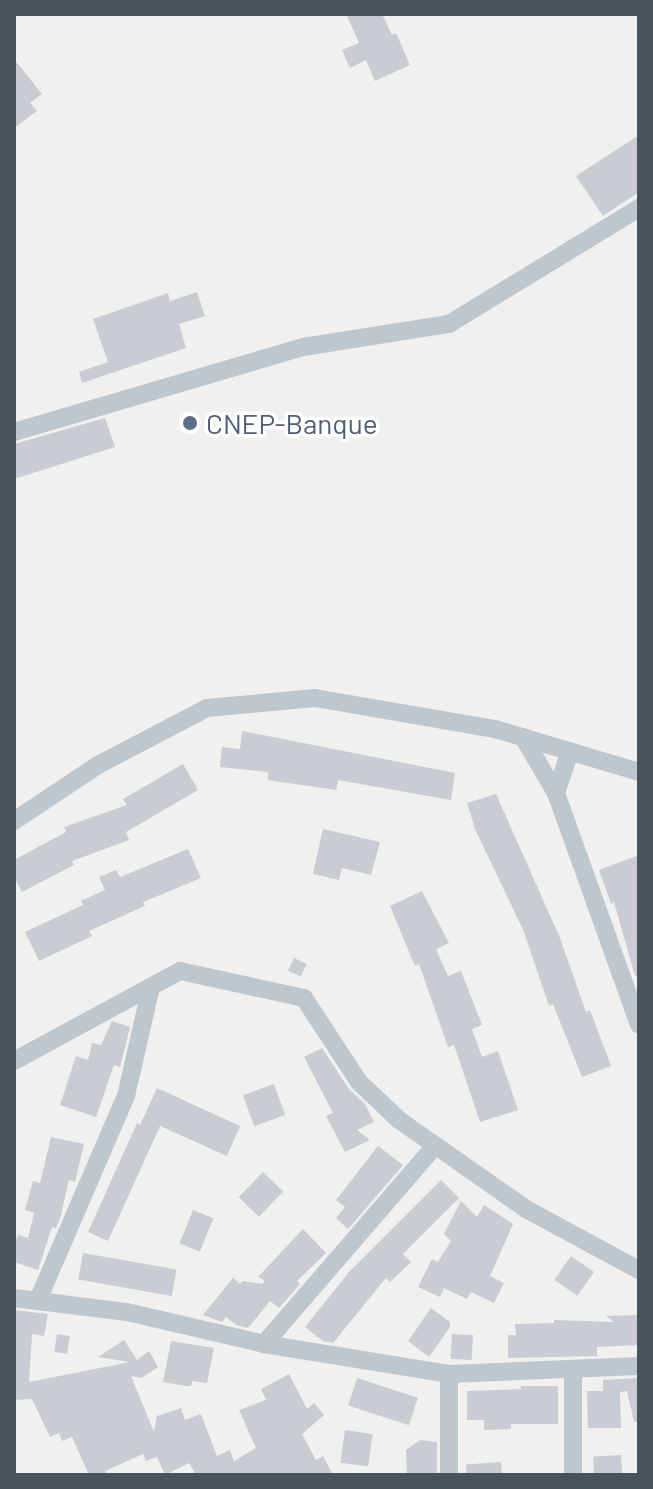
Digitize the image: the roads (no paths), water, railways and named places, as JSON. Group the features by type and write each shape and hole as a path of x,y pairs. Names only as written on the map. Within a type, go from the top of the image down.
{"street":[{"path":"14,432 303,347 449,324 639,208"},
{"path":"14,821 98,765 207,708 315,698 495,729 639,772"},
{"path":"523,737 556,793 639,1025"},
{"path":"556,793 570,751"},
{"path":"14,1061 180,971 304,998 359,1082 399,1120 526,1209 639,1270"},
{"path":"38,1300 126,1096 151,987"},
{"path":"264,1344 435,1146"},
{"path":"14,1298 127,1312 264,1344 449,1374 639,1366"},
{"path":"573,1369 573,1475"},
{"path":"449,1374 449,1475"}],"place":[{"name":"CNEP-Banque","path":"190,423"}]}
